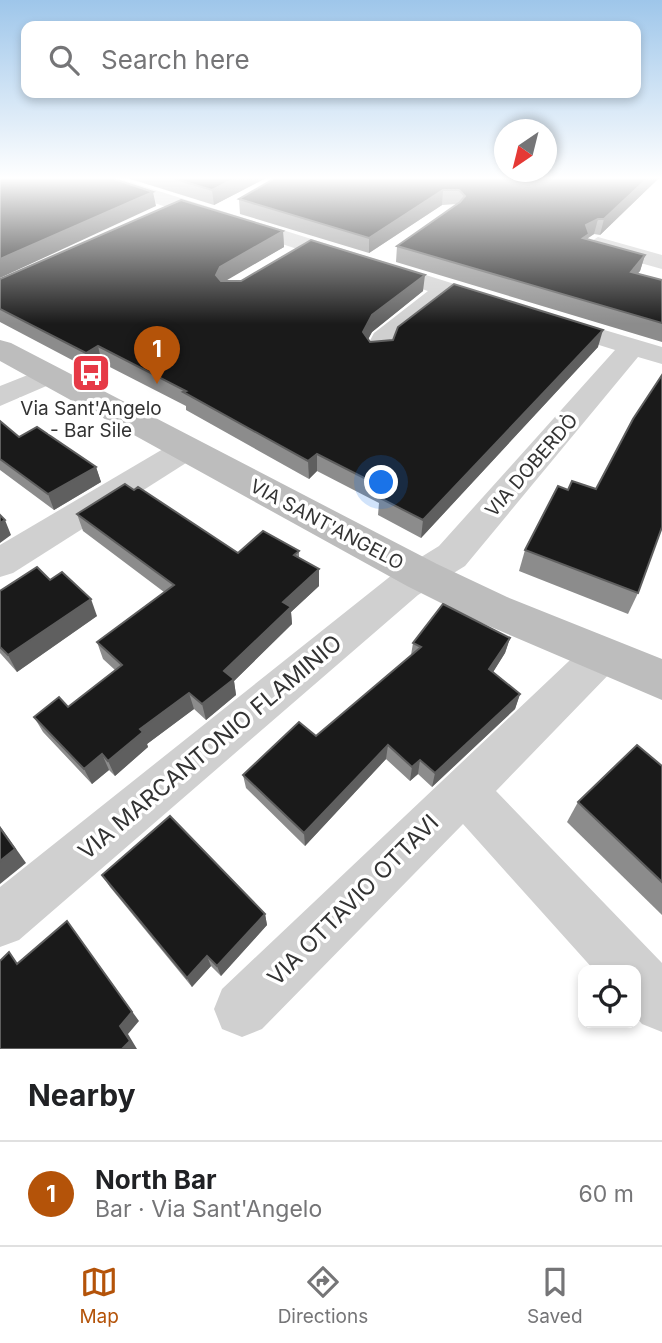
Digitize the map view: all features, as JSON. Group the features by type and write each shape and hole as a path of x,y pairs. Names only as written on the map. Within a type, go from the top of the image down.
{"street":[{"path":"243,226 512,310"},
{"path":"595,243 662,261"},
{"path":"285,259 307,246"},
{"path":"370,266 393,250"},
{"path":"379,350 383,339 446,289"},
{"path":"539,318 647,352"},
{"name":"VIA SANT'ANGELO","path":"0,349 422,575 601,656 662,680"},
{"name":"VIA DOBERDÒ","path":"422,575 452,556 647,352"},
{"path":"0,397 48,375"},
{"path":"0,563 187,449"},
{"name":"VIA MARCANTONIO FLAMINIO","path":"0,921 405,585 422,575"},
{"name":"VIA OTTAVIO OTTAVI","path":"242,1009 601,656"},
{"path":"464,791 626,965"},
{"path":"641,981 662,1004"}],"building":[{"path":"0,226 75,226 0,259"},
{"path":"122,226 266,226 283,231 220,267 216,275 221,281 241,281 311,240 425,275 372,315 363,332 370,342 393,340 398,327 454,284 603,330 423,520 380,498 388,490 317,454 308,461 183,392 186,391 98,346 86,353 0,309 0,279"},
{"path":"329,226 388,226 369,238"},
{"path":"426,226 586,226 589,234 583,238 645,255 631,272 662,280 662,323 397,246"},
{"path":"662,375 662,527 638,593 525,550 558,486 568,490 572,481 596,489 633,419"},
{"path":"0,421 19,437 37,427 96,467 48,494 0,459"},
{"path":"125,484 134,490 138,487 238,553 263,531 299,551 294,555 319,569 283,602 291,607 224,671 234,679 202,704 189,693 140,729 143,732 108,761 102,754 84,769 34,717 59,697 68,707 122,665 97,642 174,585 77,514"},
{"path":"37,567 50,580 62,572 91,599 8,655 0,647 0,591"},
{"path":"443,604 510,638 489,669 520,694 435,773 420,760 412,767 388,745 304,833 243,775 299,722 316,736 421,647 413,643"},
{"path":"637,745 662,766 662,882 578,802"},
{"path":"170,816 265,914 217,966 207,956 187,978 102,875"},
{"path":"0,828 15,849 0,861"},
{"path":"67,921 132,1012 120,1026 130,1041 122,1049 0,1049 0,961 9,952 17,964"}],"place":[{"name":"Via Sant'Angelo - Bar Sile","path":"91,373"},
{"name":"North Bar","path":"157,384"}]}
